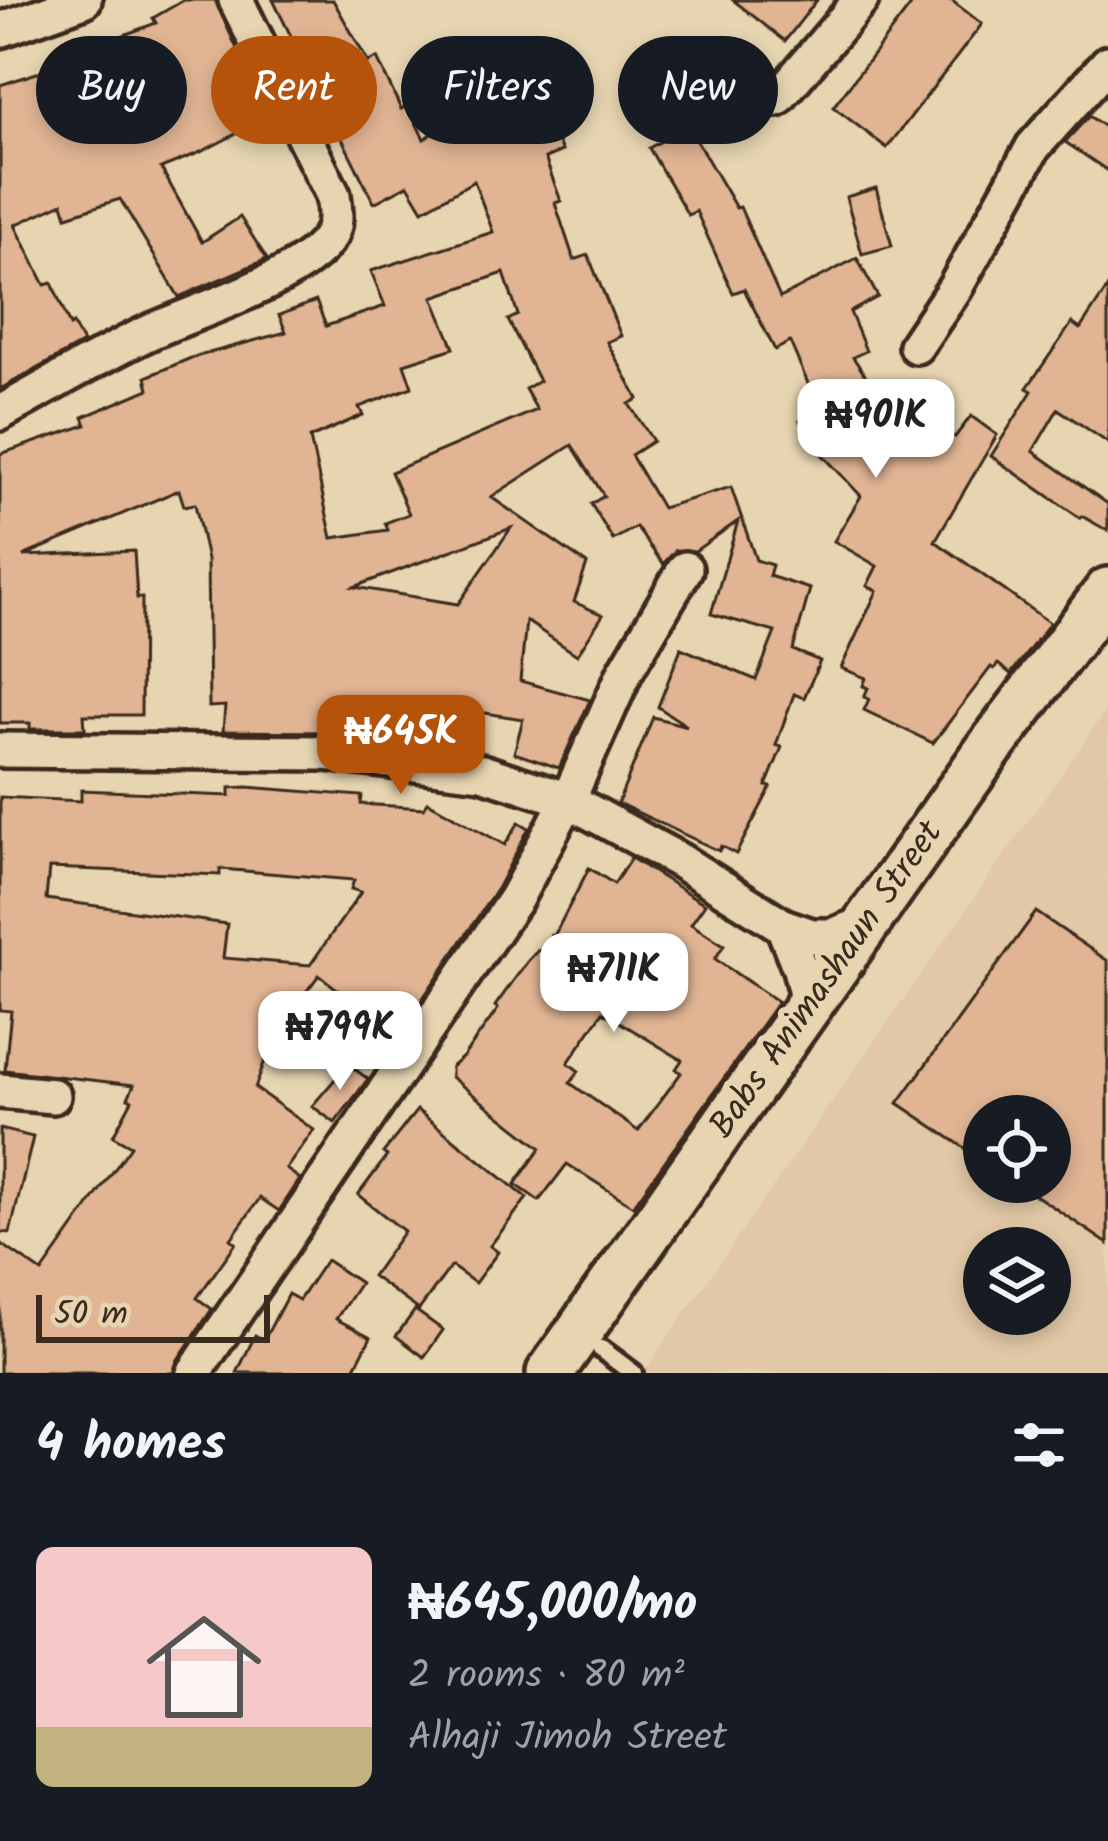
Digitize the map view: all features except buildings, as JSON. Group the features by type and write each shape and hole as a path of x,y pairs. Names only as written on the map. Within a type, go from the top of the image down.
{"main road":[{"name":"Babs Animashaun Street","path":"550,1373 988,749 1108,591"},
{"name":"Babs Animashaun Street","path":"606,1365 791,1076 1108,635"}],"street":[{"path":"0,30 84,0"},
{"path":"0,413 144,335 266,283 311,256 329,238 335,220 333,194 236,0"},
{"path":"778,98 861,0"},
{"path":"916,346 956,287 1033,147 1108,64"},
{"path":"194,1373 516,898 568,800 625,672 685,569"},
{"path":"0,750 325,753 482,772 568,800 680,861 783,926 812,936 832,936 866,923"},
{"path":"783,926 809,1007"},
{"path":"0,1090 53,1096"}],"shaded area":[{"path":"1108,707 1108,1373 643,1373"}]}
